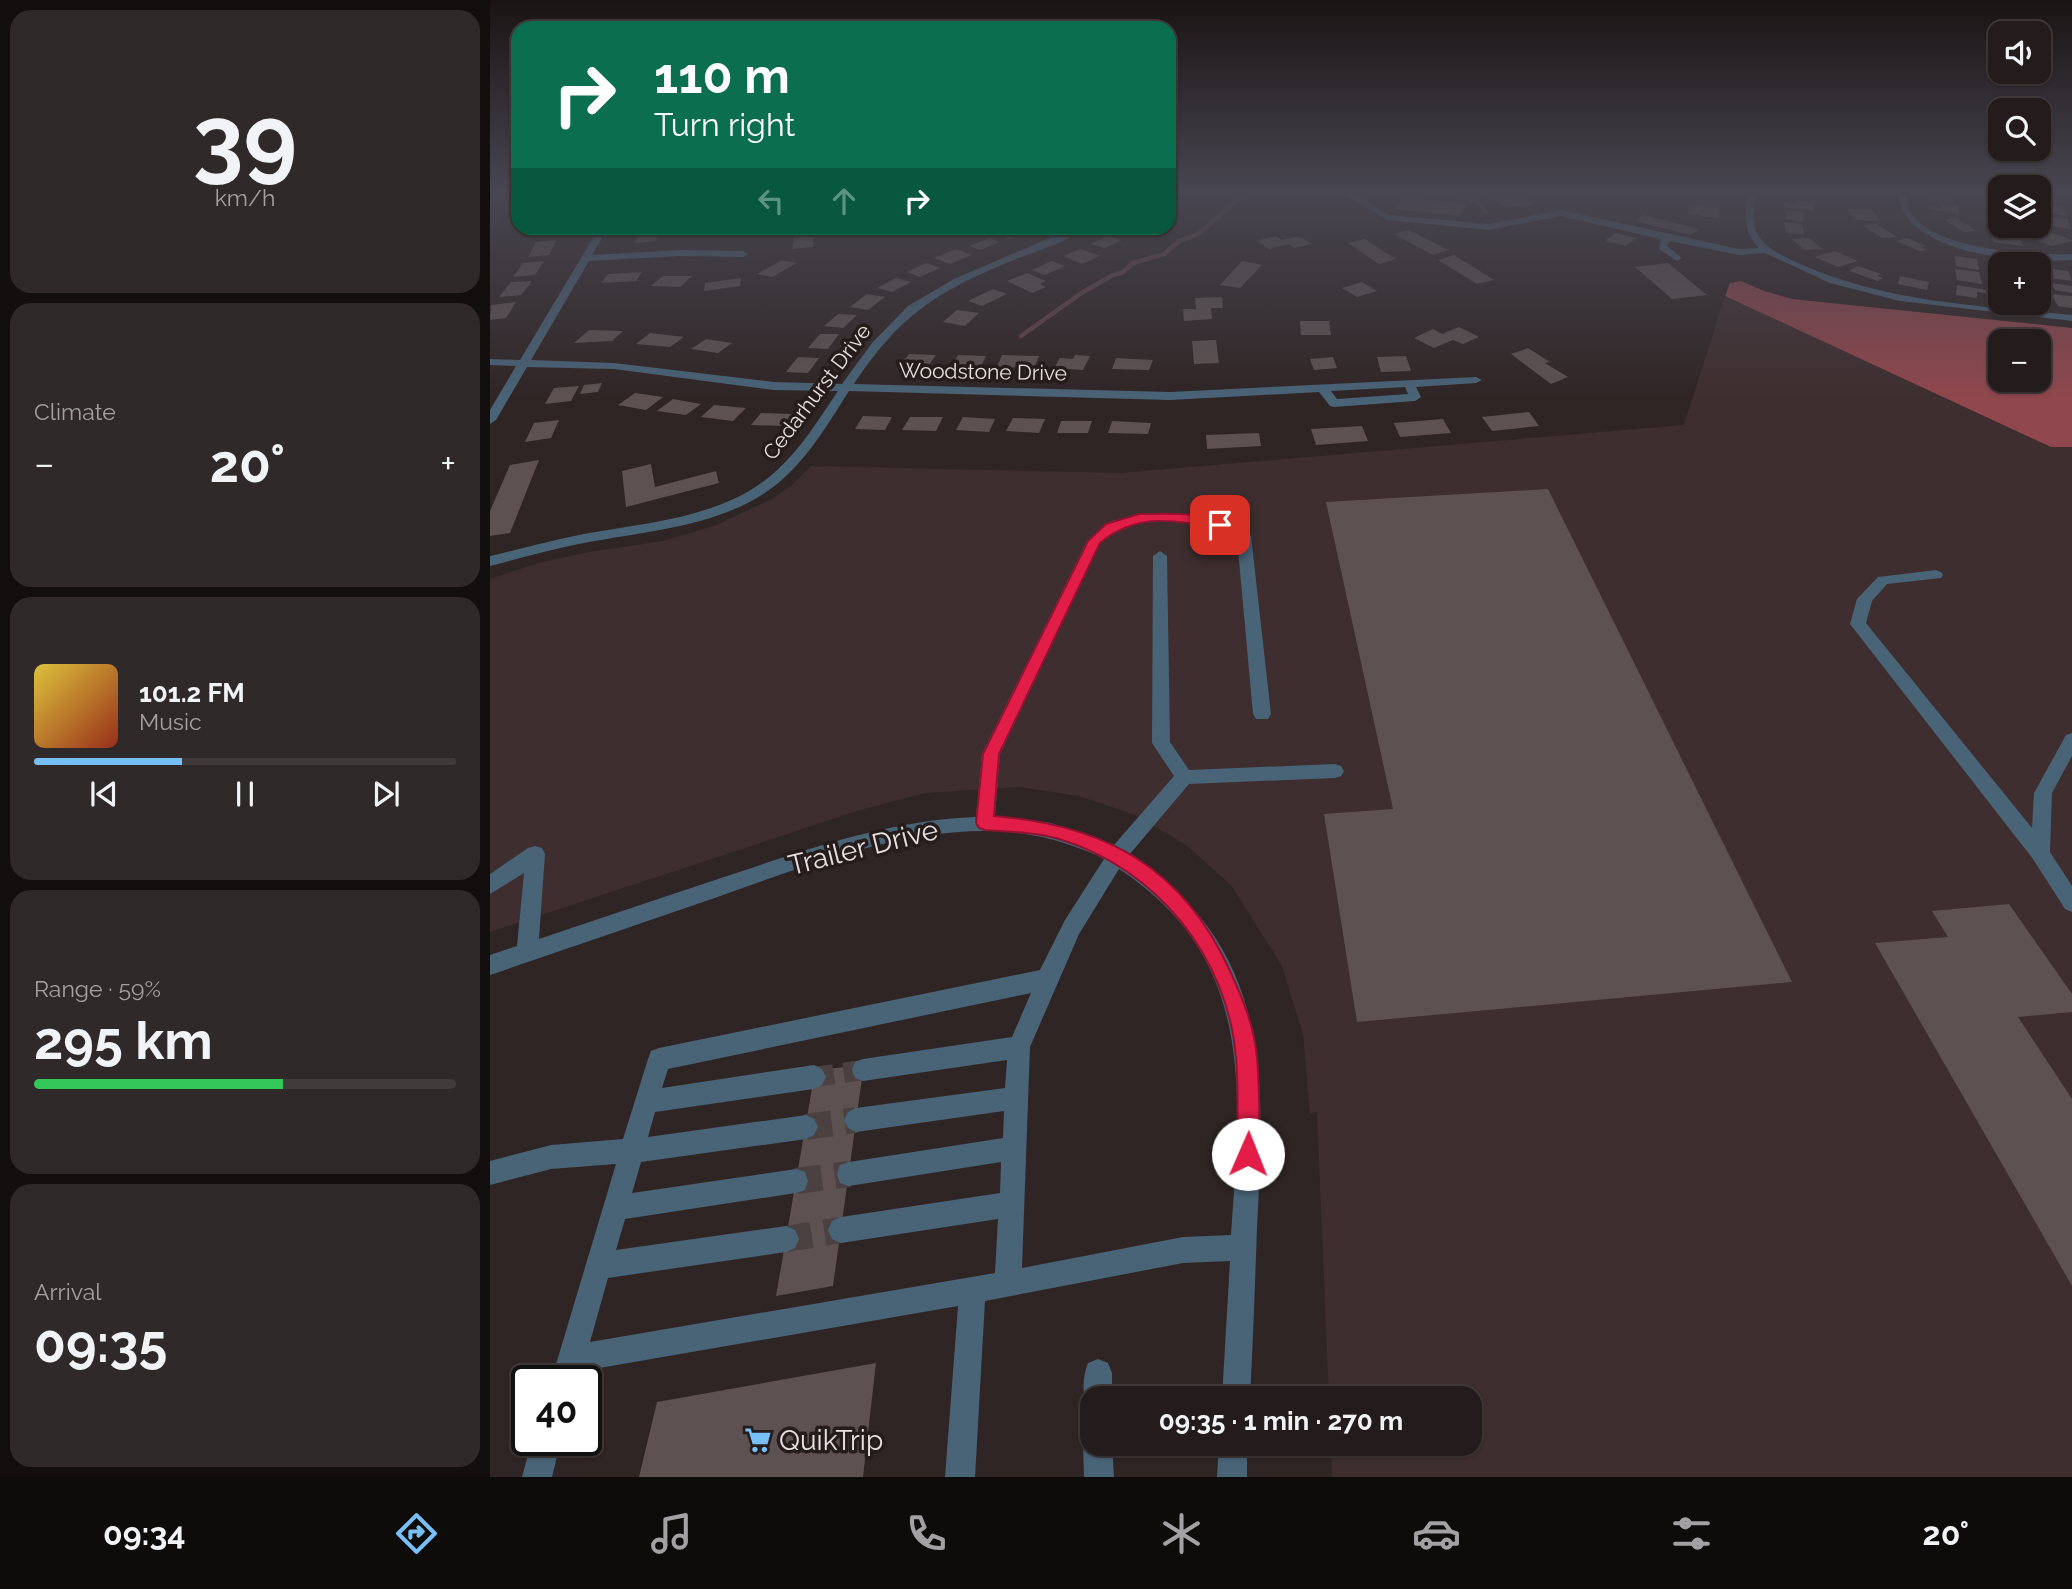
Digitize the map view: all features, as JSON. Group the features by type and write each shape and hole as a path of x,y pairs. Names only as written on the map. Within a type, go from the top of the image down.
{"street":[{"path":"490,420 584,262"},
{"name":"Cedarhurst Drive","path":"490,561 574,540 666,526 728,506 759,491 790,467 883,336 917,304 951,284 1001,262"},
{"path":"1790,262 1816,275 1858,290 1927,304 1988,309"},
{"path":"2047,315 2072,318"},
{"name":"Woodstone Drive","path":"490,362 614,366 744,384 846,388 1170,396 1323,389 1334,403 1415,397 1409,384 1476,380"},
{"path":"985,823 991,754 1074,578 1094,541 1111,527 1139,518 1181,517 1220,525 1244,536 1262,714"},
{"path":"1160,556 1161,743 1184,777"},
{"path":"1936,575 1883,580 1865,599 1858,624 2040,853 2072,903"},
{"path":"2040,853 2043,793 2072,740"},
{"path":"1008,1284 1019,1047 1072,927 1117,855 1184,777 1335,771"},
{"name":"Trailer Drive","path":"490,965 821,853 880,836 930,827 985,823 1035,827 1059,832 1117,855 1170,894 1187,913 1209,946 1237,1009 1247,1057 1250,1130 1237,1386"},
{"path":"490,885 535,854 527,953"},
{"path":"569,1365 659,1059 1047,979"},
{"path":"863,1070 1019,1047"},
{"path":"646,1102 814,1077"},
{"path":"856,1120 1017,1098"},
{"path":"490,1173 551,1157 632,1152 806,1127"},
{"path":"849,1174 1015,1148"},
{"path":"615,1208 796,1181"},
{"path":"841,1230 1012,1204"},
{"path":"598,1266 786,1238"},
{"path":"593,1365 1183,1250 1243,1247"},
{"path":"960,1477 972,1290"},
{"path":"537,1477 543,1456"},
{"path":"1098,1456 1099,1477"},
{"path":"1232,1477 1233,1456"}],"shaded area":[{"path":"1741,281 1792,299 2072,328 2072,447 2051,447 1725,296 1730,283"},
{"path":"1725,296 2051,447 2072,447 2072,1477 1332,1477 1331,1456 1482,1456 1482,1386 1328,1386 1317,1112 1310,1113 1303,1034 1282,966 1231,885 1186,845 1135,815 1079,796 1019,787 925,793 860,810 490,932 490,579 542,562 663,541 714,526 772,499 792,485 811,466 1120,473 1684,425"}],"building":[{"path":"543,262 535,275 513,277 523,263"},
{"path":"779,262 797,263 772,277 757,274"},
{"path":"1050,262 1065,266 1045,275 1032,270"},
{"path":"1241,262 1262,265 1240,288 1220,285"},
{"path":"1441,262 1465,262 1494,280 1477,284"},
{"path":"1826,262 1855,262 1838,267"},
{"path":"1956,262 1978,262 1979,270 1956,266"},
{"path":"926,263 940,268 920,277 907,272"},
{"path":"1668,263 1707,295 1672,299 1635,267"},
{"path":"1858,266 1881,274 1877,276 1883,278 1878,281 1849,271"},
{"path":"1955,269 1979,272 1982,284 1957,280"},
{"path":"2051,269 2068,271 2072,281 2051,278"},
{"path":"642,272 636,281 601,283 608,274"},
{"path":"1027,273 1046,281 1040,284 1046,287 1032,293 1007,281"},
{"path":"663,276 692,276 680,287 651,286"},
{"path":"1900,276 1929,282 1927,290 1898,284"},
{"path":"741,278 740,286 704,291 705,283"},
{"path":"896,278 911,282 892,292 877,288"},
{"path":"532,281 521,295 499,297 511,282"},
{"path":"1362,282 1377,291 1357,297 1342,288"},
{"path":"2051,283 2072,286 2072,293 2055,290"},
{"path":"1957,285 1987,290 1987,293 1977,292 1977,298 1956,295"},
{"path":"993,289 1007,294 982,306 968,301"},
{"path":"867,294 885,297 868,310 850,307"},
{"path":"2051,294 2072,296 2072,308 2058,306"},
{"path":"1222,297 1223,308 1211,308 1212,319 1184,321 1183,309 1196,309 1195,298"},
{"path":"516,302 506,318 490,320 491,305"},
{"path":"957,310 979,313 965,326 943,322"},
{"path":"838,314 857,315 843,328 824,326"},
{"path":"1300,321 1329,321 1331,335 1301,335"},
{"path":"1459,327 1479,337 1463,344 1453,340 1434,348 1414,338 1433,329 1442,334"},
{"path":"589,330 623,331 612,341 574,343"},
{"path":"650,333 684,337 670,347 636,344"},
{"path":"820,334 839,334 828,349 808,348"},
{"path":"706,339 732,343 718,353 691,349"},
{"path":"1216,340 1219,363 1194,364 1192,341"},
{"path":"1528,348 1550,362 1545,363 1568,377 1551,384 1511,354"},
{"path":"909,354 936,355 929,365 901,364"},
{"path":"958,355 986,356 980,368 951,367"},
{"path":"1002,355 1039,356 1034,368 997,367"},
{"path":"1075,355 1090,356 1083,370 1054,368 1060,358 1073,359"},
{"path":"1406,356 1411,371 1381,372 1377,357"},
{"path":"798,357 819,358 808,373 786,372"},
{"path":"1333,357 1337,368 1314,370 1310,359"},
{"path":"1116,358 1153,360 1149,370 1112,369"},
{"path":"602,383 598,392 580,394 584,385"},
{"path":"579,386 571,401 545,404 554,388"},
{"path":"635,393 663,397 646,410 618,405"},
{"path":"673,399 701,404 686,415 657,411"},
{"path":"714,405 746,408 733,421 701,417"},
{"path":"1529,412 1539,426 1492,431 1482,417"},
{"path":"761,413 794,414 784,426 751,425"},
{"path":"863,416 892,417 885,430 855,429"},
{"path":"910,417 943,417 936,431 902,430"},
{"path":"963,417 995,419 989,432 956,430"},
{"path":"1013,418 1045,419 1039,433 1006,431"},
{"path":"1443,419 1451,433 1400,437 1394,423"},
{"path":"559,420 551,438 525,442 534,423"},
{"path":"1061,421 1092,421 1088,433 1057,433"},
{"path":"1112,421 1151,423 1148,434 1108,433"},
{"path":"1362,426 1368,441 1316,445 1311,429"},
{"path":"1259,433 1261,446 1207,449 1206,435"},
{"path":"539,460 510,533 490,536 490,511 510,465"},
{"path":"651,464 655,487 716,471 719,483 626,507 622,471"},
{"path":"1548,489 1792,982 1357,1022 1324,814 1393,809 1326,502"},
{"path":"2009,904 2072,994 2072,1012 2018,1017 2072,1099 2072,1286 1875,943 1948,937 1932,911"},
{"path":"864,1064 833,1286 776,1296 815,1071"},
{"name":"QuikTrip","path":"876,1363 863,1477 639,1477 657,1402"}],"waterway":[{"path":"1021,336 1083,292 1113,275 1122,273 1137,262"}],"tunnel":[{"path":"814,1077 863,1070"},
{"path":"806,1127 856,1120"},
{"path":"796,1181 849,1174"},
{"path":"786,1239 841,1230"}],"place":[{"name":"QuikTrip","path":"758,1440"}],"route":[{"path":"1220,525 1181,517 1139,518 1111,527 1094,541 991,754 985,823 1059,832 1103,848 1139,869 1170,894 1187,913 1226,978 1237,1009 1247,1057 1250,1130 1248,1154"}]}
